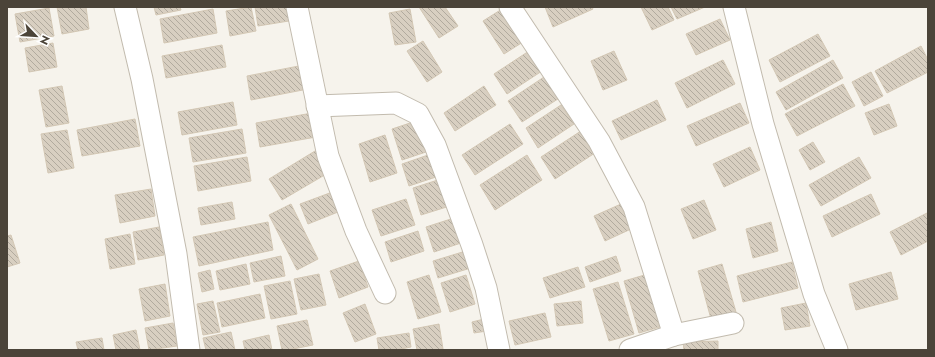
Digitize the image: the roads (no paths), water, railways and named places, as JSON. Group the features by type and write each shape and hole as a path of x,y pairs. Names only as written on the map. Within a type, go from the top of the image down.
{"street":[{"path":"125,7 142,79 176,254 189,350"},
{"path":"297,7 328,156 356,231 385,293"},
{"path":"510,7 599,141 634,206 674,335"},
{"path":"734,7 763,124 814,294 837,350"},
{"path":"317,106 396,103 418,114 435,145 472,245 486,288 499,350"},
{"path":"630,350 674,335 733,323"}]}
